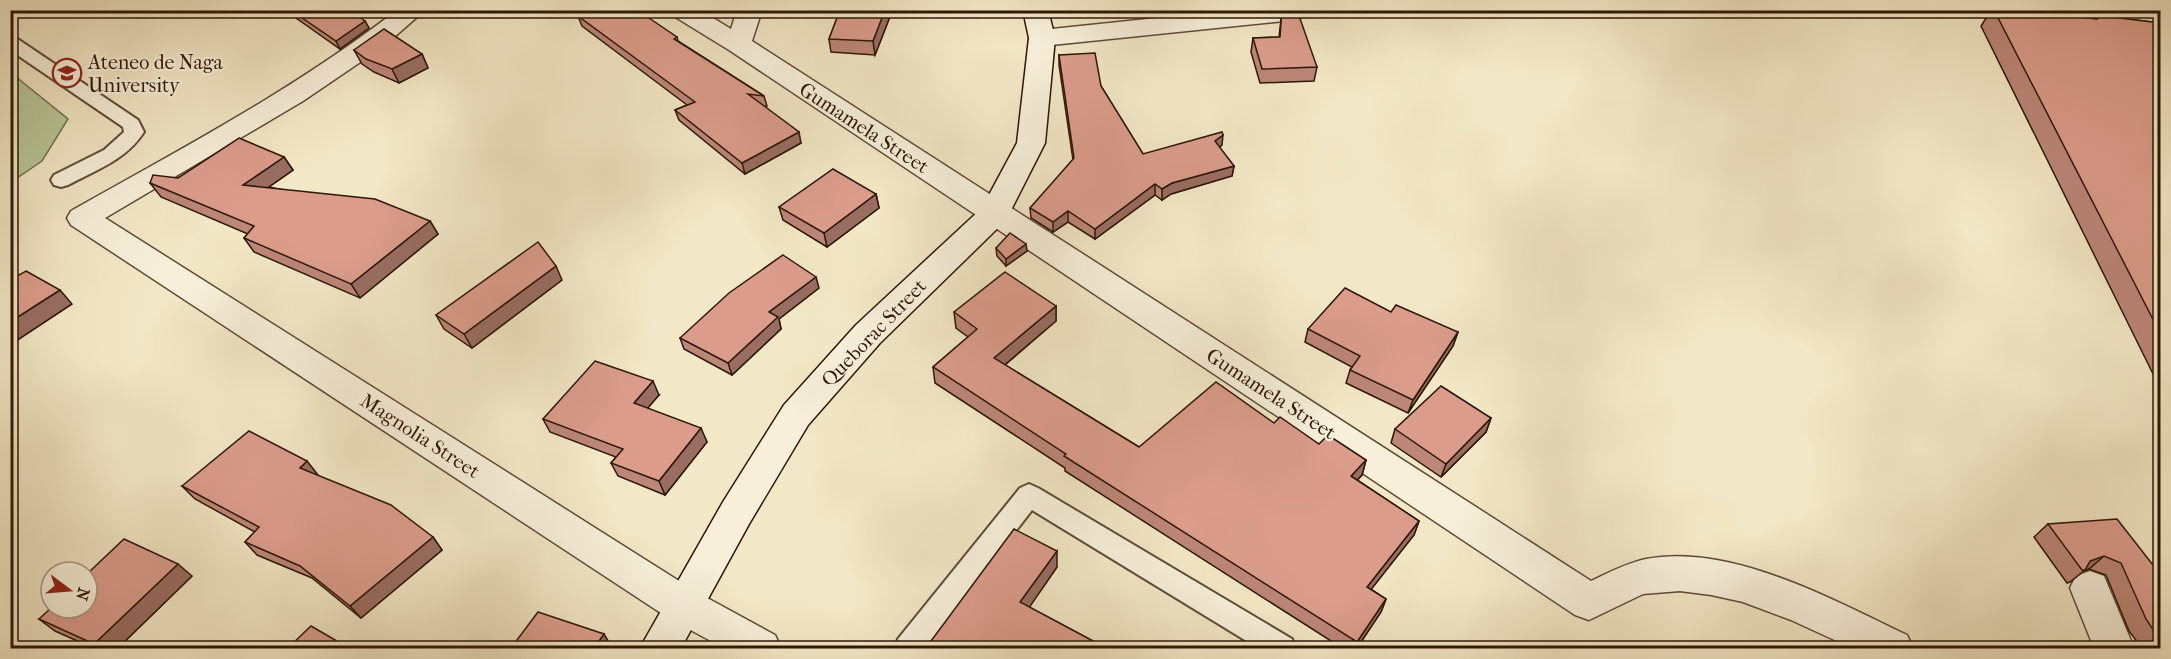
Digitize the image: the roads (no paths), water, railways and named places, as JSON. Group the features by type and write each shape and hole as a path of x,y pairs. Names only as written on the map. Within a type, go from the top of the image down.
{"street":[{"name":"Magnolia Street","path":"413,10 378,40 326,75 82,218 684,606 760,648"},
{"name":"Gumamela Street","path":"681,10 738,44 1589,602 1646,576 1697,575 1762,590 1893,648"},
{"path":"738,44 750,10"},
{"path":"1039,24 1293,12"},
{"name":"Queborac Street","path":"660,648 736,513 796,415 868,334 994,214 1031,143 1039,24"},
{"path":"2090,588 2114,648"}],"lane":[{"path":"10,42 131,124 134,132 129,141 116,150 61,180"},
{"path":"908,648 1029,495 1282,648"}],"place":[{"name":"Ateneo de Naga University","path":"67,73"}]}
